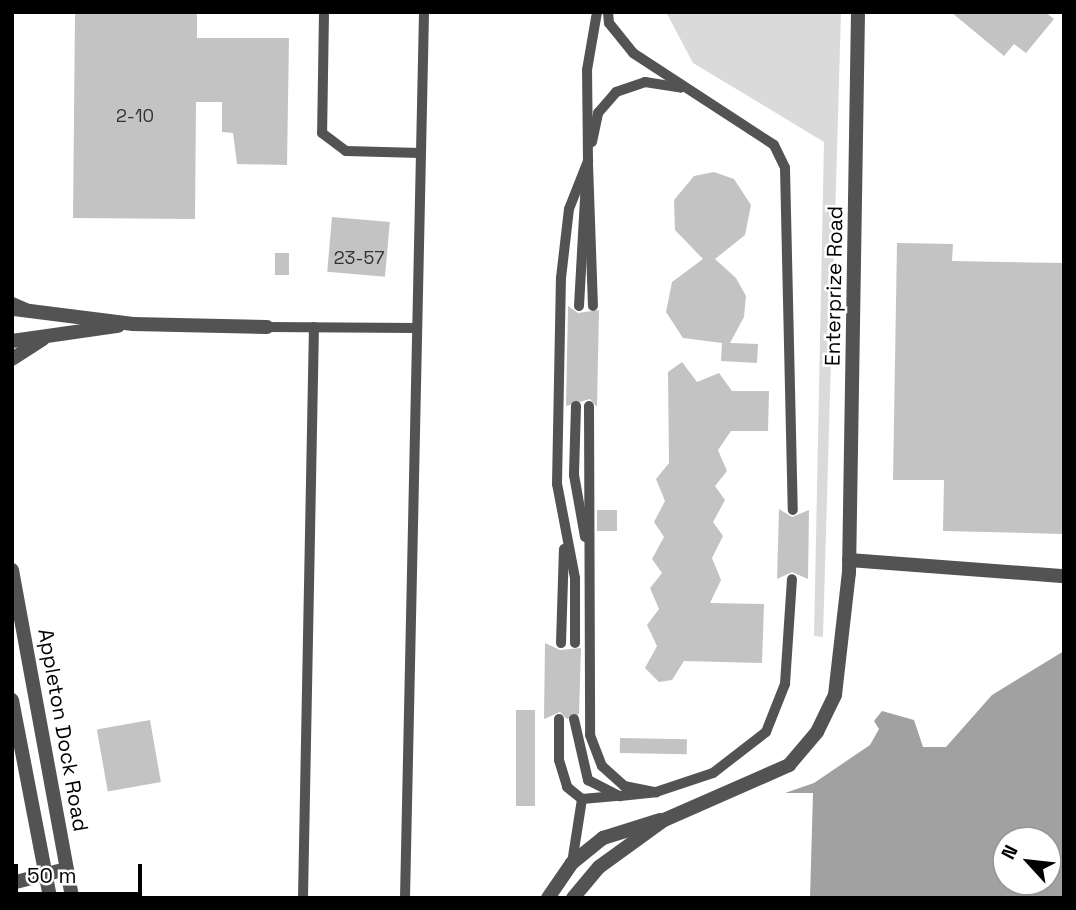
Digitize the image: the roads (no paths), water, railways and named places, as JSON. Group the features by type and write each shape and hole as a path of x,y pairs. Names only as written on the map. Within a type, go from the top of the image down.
{"street":[{"name":"Enterprize Road","path":"548,898 572,863 603,838 664,820 789,765 817,732 835,695 844,654 849,560 858,12"},
{"path":"17,308 133,324 267,327"},
{"path":"12,341 43,339 133,324"},
{"path":"12,359 43,339"},
{"path":"849,560 1064,576"},
{"name":"Appleton Dock Road","path":"12,570 72,898"},
{"name":"Appleton Dock Road","path":"12,700 50,898"},
{"name":"Enterprize Road","path":"573,898 599,867 664,820"},
{"path":"12,883 66,869"}],"lane":[{"path":"324,12 322,132 346,151 420,153"},
{"path":"405,898 424,12"},
{"path":"593,306 587,71 597,12"},
{"path":"608,12 609,23 633,53 774,145 785,168 793,510"},
{"path":"579,306 588,160 598,113 616,92 645,82 687,89"},
{"path":"575,643 575,578 557,484 562,278 569,209 588,160"},
{"path":"267,327 417,328"},
{"path":"303,898 314,327"},
{"path":"576,406 573,475 590,562"},
{"path":"589,407 590,735 602,766 624,786 656,792"},
{"path":"561,643 564,531"},
{"path":"559,719 559,760 568,788 582,799 656,792 713,773 766,732 785,684 792,579"},
{"path":"574,719 588,780 620,796"},
{"path":"572,863 582,799"}]}
